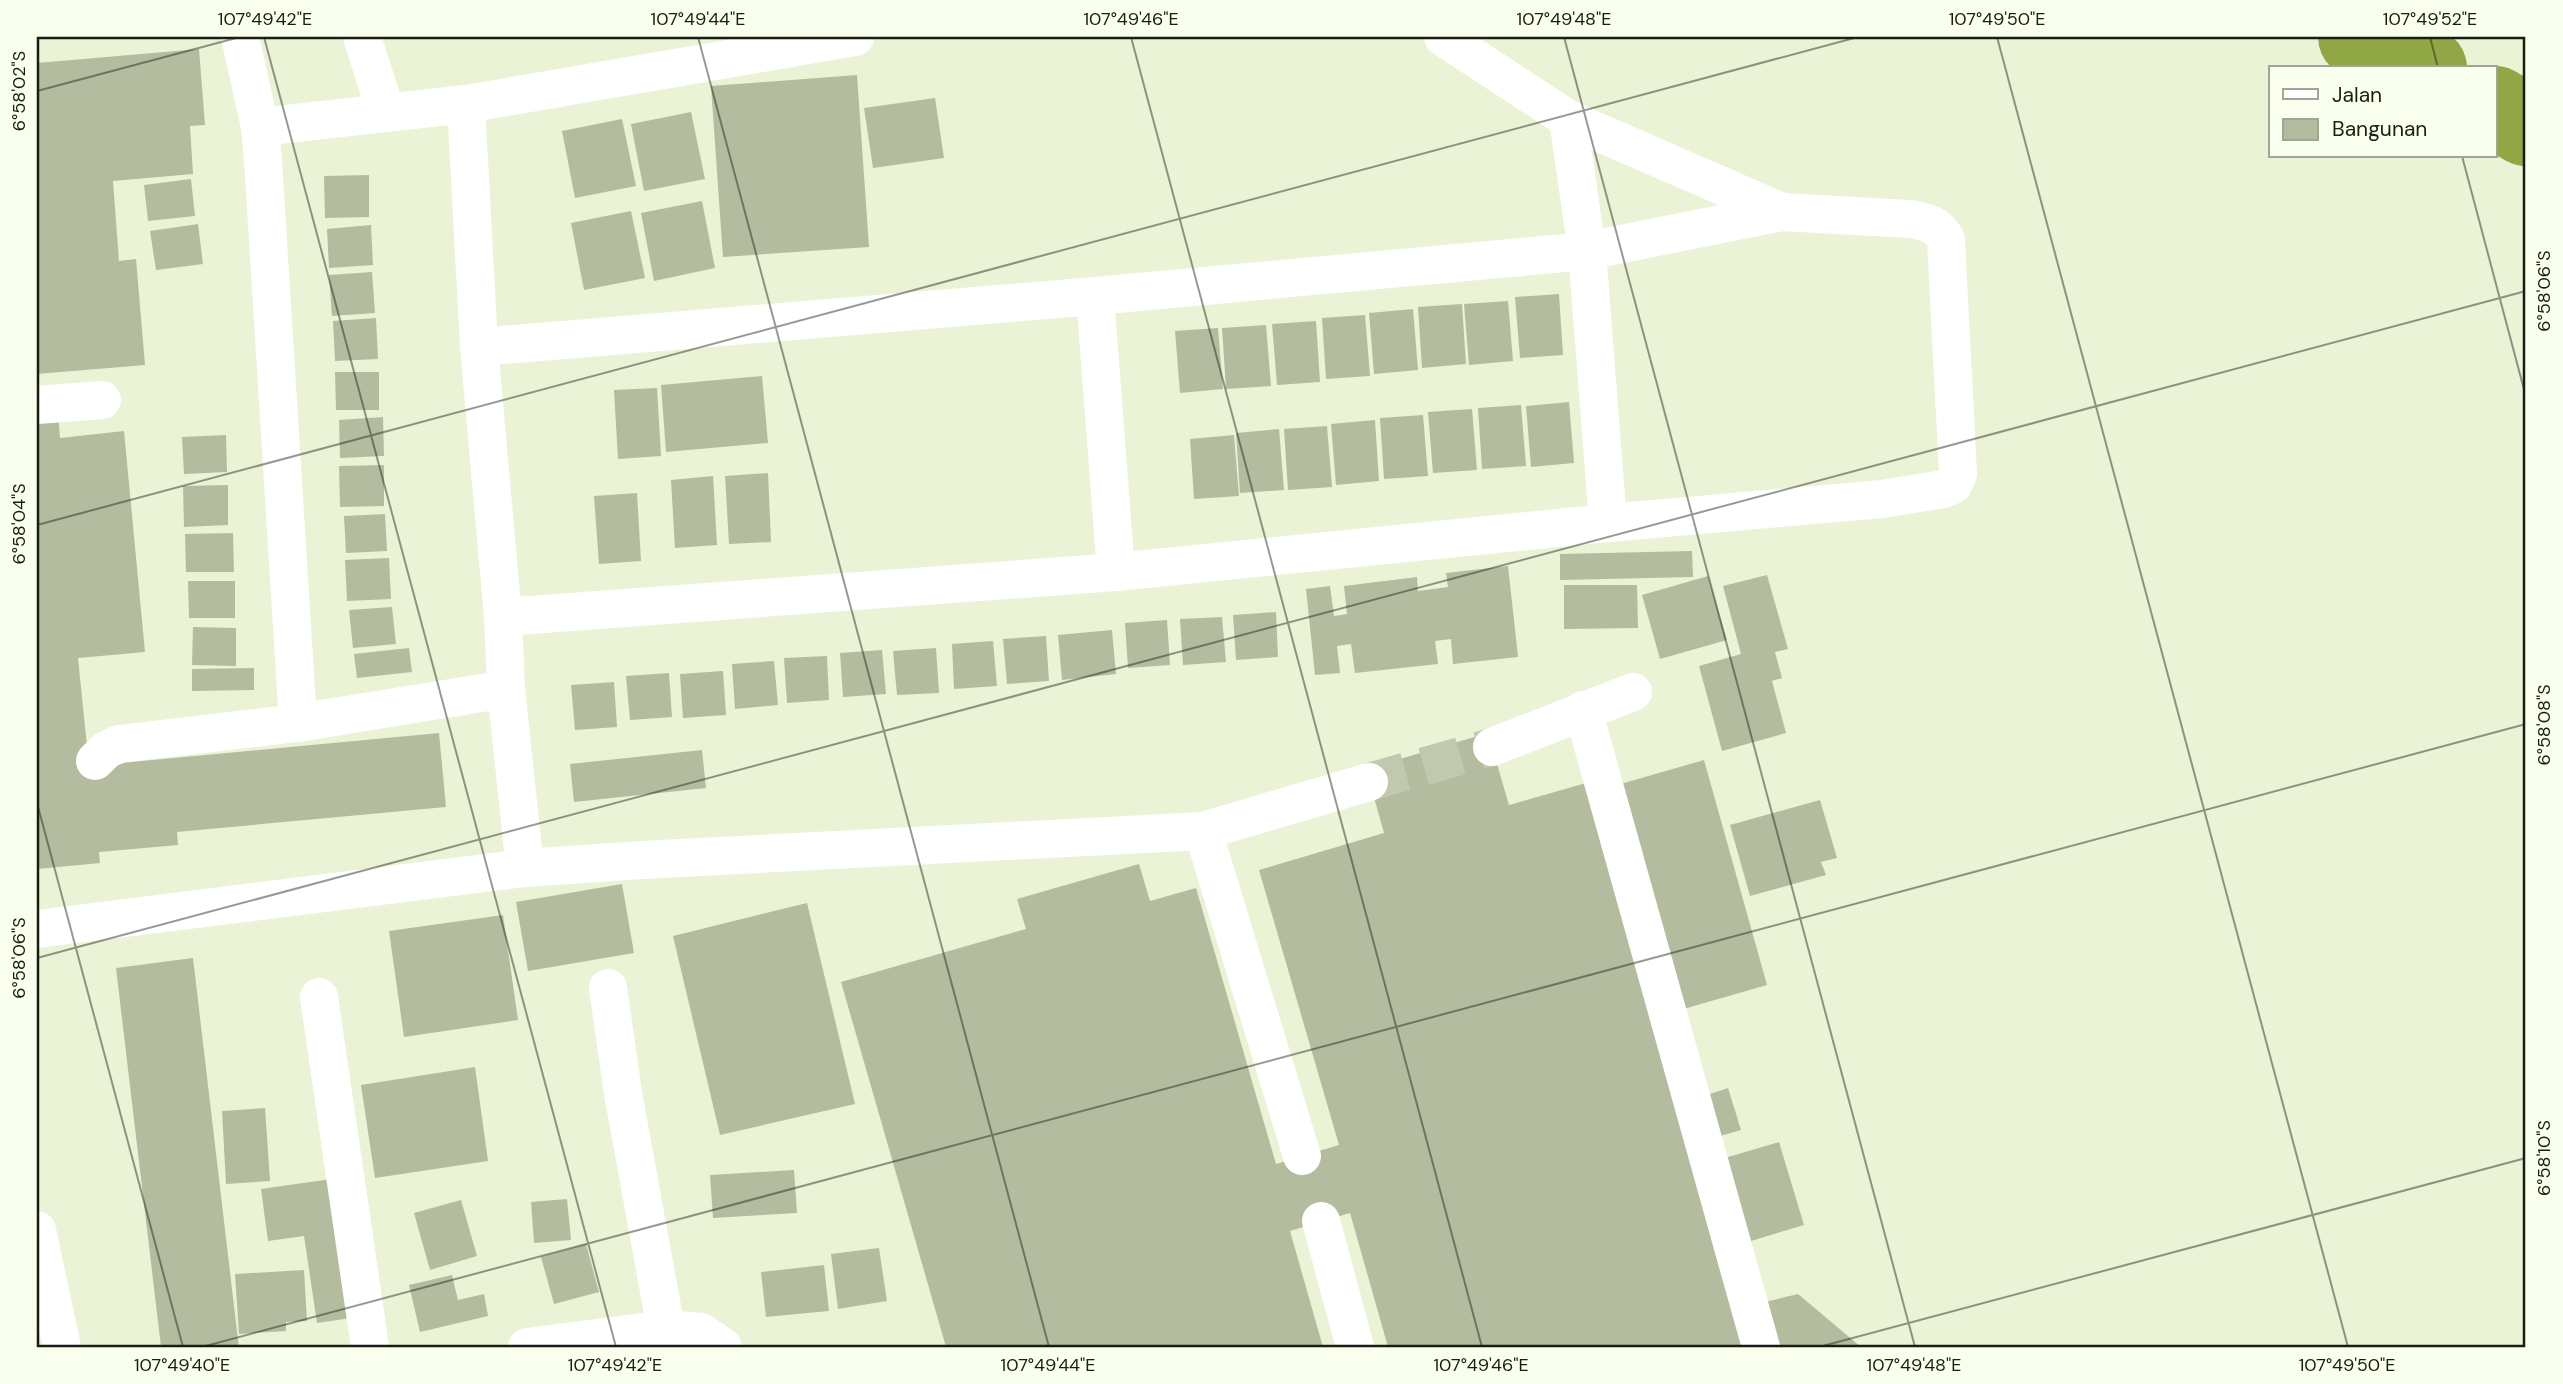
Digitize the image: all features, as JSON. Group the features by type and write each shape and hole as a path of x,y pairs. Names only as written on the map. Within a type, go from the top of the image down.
{"street":[{"path":"240,37 260,127 298,723"},
{"path":"362,37 386,112"},
{"path":"260,127 466,104 848,37"},
{"path":"1443,37 1548,108 1782,212"},
{"path":"466,104 479,347 503,617 506,688 525,868"},
{"path":"1568,118 1587,251 1608,523"},
{"path":"479,347 1095,296 1587,251 1782,212 1910,219 1927,222 1940,229 1946,239 1958,474 1953,485 1924,493 1116,572 503,617"},
{"path":"1095,296 1116,572"},
{"path":"37,405 102,400"},
{"path":"95,761 106,750 120,744 298,723 506,688"},
{"path":"1492,747 1633,692"},
{"path":"1584,710 1761,1347"},
{"path":"37,929 525,868 1203,831 1369,782"},
{"path":"1203,831 1302,1156"},
{"path":"608,988 623,1093 666,1329"},
{"path":"319,997 370,1347"},
{"path":"1321,1222 1355,1347"},
{"path":"37,1230 62,1347"},
{"path":"527,1347 666,1329 701,1332 723,1347"}],"building":[{"path":"199,49 205,125 190,126 193,174 113,181 119,261 136,259 145,365 37,374 37,63"},
{"path":"857,75 869,247 723,257 711,86"},
{"path":"935,98 944,158 873,168 864,108"},
{"path":"691,112 705,179 644,191 631,124"},
{"path":"622,119 636,186 575,198 562,131"},
{"path":"369,175 369,217 325,218 324,176"},
{"path":"191,179 195,216 148,221 144,185"},
{"path":"702,201 715,268 654,281 641,213"},
{"path":"631,211 645,278 584,290 571,223"},
{"path":"198,224 203,264 156,270 150,231"},
{"path":"371,225 373,265 329,268 327,229"},
{"path":"372,272 375,313 332,316 329,275"},
{"path":"1559,294 1563,355 1520,358 1515,297"},
{"path":"1508,301 1513,361 1469,365 1464,304"},
{"path":"1462,304 1466,364 1422,368 1418,307"},
{"path":"1413,309 1418,370 1374,374 1369,313"},
{"path":"1365,315 1370,376 1326,379 1322,318"},
{"path":"376,318 378,359 335,361 333,321"},
{"path":"1316,321 1320,382 1277,385 1272,324"},
{"path":"1266,325 1271,386 1226,389 1222,328"},
{"path":"1218,328 1223,389 1180,393 1175,331"},
{"path":"335,372 379,372 379,410 336,410"},
{"path":"762,376 768,443 666,452 661,385"},
{"path":"657,388 661,456 618,459 614,390"},
{"path":"1569,402 1574,463 1531,467 1526,406"},
{"path":"1521,405 1526,466 1482,469 1478,408"},
{"path":"1472,409 1477,470 1433,473 1428,412"},
{"path":"58,413 60,438 124,431 145,652 78,658 89,766 439,733 446,807 177,832 178,845 99,852 100,863 37,869 37,415"},
{"path":"1423,415 1428,476 1384,479 1380,418"},
{"path":"383,417 384,456 340,458 339,420"},
{"path":"1375,420 1379,481 1336,485 1331,424"},
{"path":"1327,426 1332,487 1288,490 1284,429"},
{"path":"1279,429 1284,490 1240,493 1236,433"},
{"path":"226,435 227,472 184,474 182,437"},
{"path":"1234,435 1239,496 1194,499 1190,439"},
{"path":"384,465 384,506 340,507 339,466"},
{"path":"768,473 771,542 729,544 725,476"},
{"path":"713,476 717,545 675,548 671,480"},
{"path":"228,485 228,525 184,527 183,486"},
{"path":"637,493 641,561 599,564 594,496"},
{"path":"385,514 387,551 346,553 344,516"},
{"path":"233,533 234,572 186,572 185,534"},
{"path":"1692,551 1693,577 1560,580 1560,554"},
{"path":"389,558 391,599 347,601 345,560"},
{"path":"1508,566 1518,657 1453,664 1451,639 1435,641 1438,664 1355,673 1351,644 1337,646 1340,673 1315,675 1306,589 1330,586 1334,616 1347,614 1344,586 1417,577 1418,591 1448,587 1446,573"},
{"path":"1767,575 1788,649 1775,652 1782,678 1772,681 1786,733 1722,751 1699,666 1741,654 1723,586"},
{"path":"1708,576 1727,640 1660,659 1642,595"},
{"path":"188,581 235,581 235,618 189,618"},
{"path":"1564,585 1637,585 1638,628 1564,629"},
{"path":"392,607 396,644 353,648 349,610"},
{"path":"1276,612 1278,657 1236,660 1233,615"},
{"path":"1222,617 1226,662 1183,665 1180,619"},
{"path":"1167,620 1170,665 1128,668 1125,623"},
{"path":"193,627 236,628 236,666 192,665"},
{"path":"1112,630 1116,674 1062,680 1058,635"},
{"path":"1046,636 1049,681 1007,684 1003,639"},
{"path":"993,641 997,686 954,689 952,644"},
{"path":"409,648 412,672 357,678 354,654"},
{"path":"936,648 939,693 897,695 893,651"},
{"path":"882,650 886,694 843,697 840,653"},
{"path":"827,656 829,700 787,703 784,658"},
{"path":"774,661 778,705 735,709 732,664"},
{"path":"254,668 254,690 192,691 192,669"},
{"path":"723,671 726,715 683,718 680,674"},
{"path":"669,673 672,717 630,720 626,676"},
{"path":"614,682 617,727 575,730 571,685"},
{"path":"1488,733 1509,805 1586,783 1749,1347 1388,1347 1350,1213 1290,1231 1323,1347 946,1347 841,982 1026,929 1017,899 1139,864 1150,901 1196,888 1276,1164 1339,1145 1259,870 1384,833 1366,769"},
{"path":"702,750 706,788 574,802 570,764"},
{"path":"1704,760 1767,985 1673,1012 1610,787"},
{"path":"1820,800 1837,858 1821,862 1826,875 1750,896 1730,825"},
{"path":"622,884 634,953 528,971 516,902"},
{"path":"807,903 855,1104 720,1135 673,936"},
{"path":"503,915 518,1020 404,1037 389,931"},
{"path":"193,958 239,1347 161,1347 116,968"},
{"path":"475,1067 488,1161 375,1178 361,1085"},
{"path":"1728,1088 1741,1130 1720,1136 1707,1095"},
{"path":"265,1108 270,1181 226,1184 222,1111"},
{"path":"1779,1142 1804,1225 1751,1241 1725,1158"},
{"path":"794,1170 797,1213 713,1218 710,1175"},
{"path":"339,1178 358,1317 317,1323 304,1236 268,1241 261,1189"},
{"path":"567,1199 571,1240 534,1243 531,1202"},
{"path":"461,1200 477,1256 430,1270 414,1213"},
{"path":"586,1244 599,1292 554,1304 541,1257"},
{"path":"879,1248 887,1301 838,1309 831,1254"},
{"path":"824,1265 829,1311 766,1317 761,1272"},
{"path":"304,1270 307,1321 286,1322 286,1331 239,1334 235,1274"},
{"path":"452,1275 458,1300 484,1294 488,1316 420,1332 409,1285"},
{"path":"1798,1294 1861,1347 1773,1347 1761,1303"}],"waterway":[{"path":"2359,37 2398,52 2422,66"},
{"path":"2496,108 2526,125"}],"tunnel":[{"path":"1369,782 1492,747"}]}
